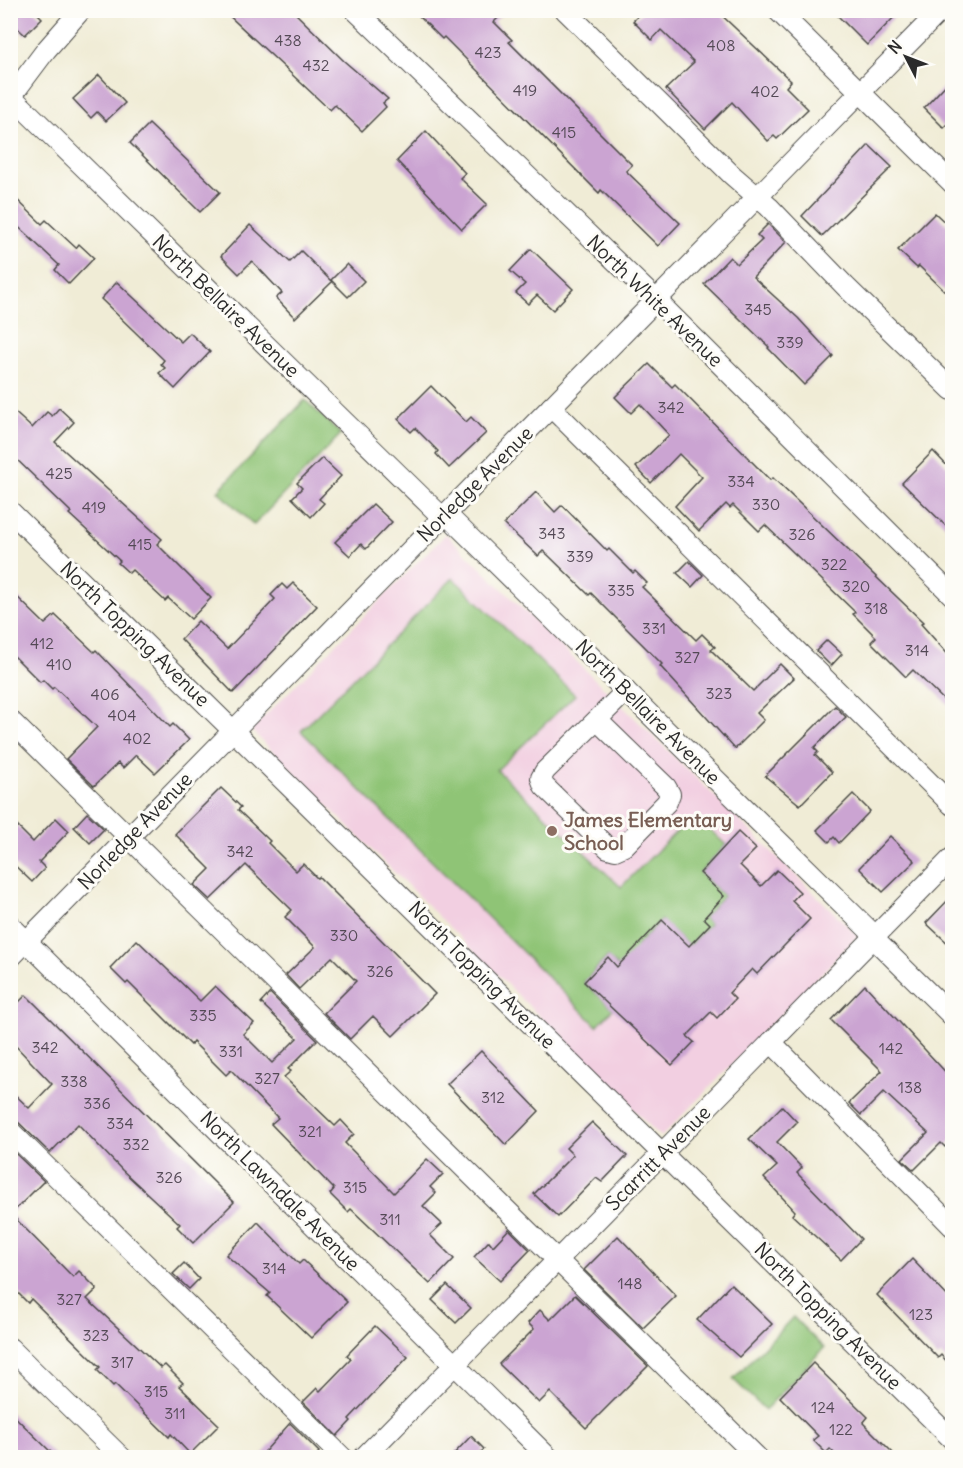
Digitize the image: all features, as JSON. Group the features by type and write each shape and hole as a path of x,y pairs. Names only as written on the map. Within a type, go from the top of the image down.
{"street":[{"path":"11,97 46,50 81,10"},
{"name":"North White Avenue","path":"354,10 656,300 952,595"},
{"path":"565,10 679,124 758,196 846,287 952,390"},
{"path":"777,10 952,183"},
{"name":"Norledge Avenue","path":"10,958 941,10"},
{"name":"North Bellaire Avenue","path":"11,97 626,691 952,1016"},
{"path":"551,406 952,805"},
{"name":"North Topping Avenue","path":"10,511 952,1439"},
{"path":"597,720 666,787 670,794 667,802 624,846 615,850 608,848 544,786 541,778 545,771 626,691"},
{"path":"10,720 758,1458"},
{"name":"Scarritt Avenue","path":"363,1458 952,858"},
{"name":"North Lawndale Avenue","path":"10,925 549,1458"},
{"path":"771,1042 952,1226"},
{"path":"10,1131 343,1458"},
{"path":"10,1348 122,1458"}],"shaded area":[{"name":"James Elementary School","path":"446,534 858,936 661,1137 251,730"}],"green space":[{"path":"305,400 341,434 254,525 218,491"},
{"path":"453,578 575,695 497,770 621,887 682,826 703,823 726,845 700,873 724,896 704,918 710,924 689,946 661,920 637,946 653,962 620,969 607,957 584,982 613,1009 597,1026 301,731"},
{"path":"793,1317 824,1348 765,1410 733,1379"}],"building":[{"path":"10,10 34,10 42,18 25,35 10,21"},
{"path":"223,10 292,10 344,61 388,99 383,103 386,107 362,131 335,105 330,110"},
{"path":"413,10 462,10 469,18 476,10 506,10 494,22 512,40 509,42 632,165 626,171 680,223 658,246 601,190 599,193 444,37 442,39"},
{"path":"644,10 716,10 791,81 786,87 808,109 777,139 774,136 768,141 732,102 705,129 666,89 694,62 661,30 652,40 633,21"},
{"path":"832,10 901,10 867,45"},
{"path":"99,75 125,103 106,121 97,112 91,118 73,99"},
{"path":"952,78 952,120 944,128 924,108"},
{"path":"149,124 220,192 200,212 130,143"},
{"path":"426,131 465,173 460,178 487,204 462,229 397,161"},
{"path":"869,145 892,167 822,236 802,216"},
{"path":"10,193 42,224 46,220 76,248 79,244 94,258 69,284 55,270 59,265 10,219"},
{"path":"935,213 952,229 952,298 919,266 917,268 898,250"},
{"path":"768,224 786,242 753,277 798,318 833,356 804,385 769,347 704,284 730,257 737,264 762,240 757,235"},
{"path":"250,225 290,262 301,251 332,282 295,318 276,298 282,293 252,261 239,274 221,256"},
{"path":"531,249 573,289 553,310 537,295 528,304 516,293 525,284 510,271"},
{"path":"347,264 364,281 348,297 331,280"},
{"path":"117,282 181,342 190,333 210,352 175,389 159,373 165,368 161,364 164,360 101,299"},
{"path":"649,364 672,387 675,384 770,480 773,478 923,622 921,624 952,659 952,708 913,670 906,677 871,642 876,637 853,614 855,612 765,525 759,531 733,505 730,508 726,504 699,531 675,506 702,477 679,454 651,483 636,467 669,435 640,404 631,413 615,397"},
{"path":"431,386 466,422 471,417 486,433 449,468 436,454 438,451 415,428 411,432 398,419"},
{"path":"10,408 32,428 47,412 52,416 59,408 74,422 55,442 162,539 157,544 211,598 191,619 168,598 165,601 132,570 129,573 118,563 120,561 69,514 71,512 10,453"},
{"path":"933,451 952,471 952,532 902,483"},
{"path":"322,458 341,476 319,499 324,503 311,517 292,498 302,488 297,483"},
{"path":"536,492 555,512 562,505 607,551 609,549 633,573 635,571 647,583 642,587 696,640 702,634 715,647 711,650 753,691 780,664 794,678 757,713 764,720 735,749 660,666 662,664 591,593 589,595 543,551 538,556 504,524"},
{"path":"373,504 392,522 366,549 361,544 350,556 335,542"},
{"path":"689,561 703,575 692,587 677,573"},
{"path":"293,583 317,606 233,693 181,639 198,621 227,649 275,599 271,595 282,584 287,589"},
{"path":"10,590 45,624 55,615 94,652 96,650 170,727 173,724 189,740 155,773 136,755 123,768 118,763 94,786 66,759 97,727 54,687 52,689 43,680 40,682 10,652"},
{"path":"827,640 842,654 831,666 816,651"},
{"path":"835,706 846,717 814,748 818,752 815,755 832,772 800,805 765,776"},
{"path":"221,788 241,807 238,810 270,841 268,843 296,871 303,864 317,878 319,877 435,994 393,1036 373,1016 350,1039 324,1013 356,981 332,957 299,989 286,975 315,947 285,917 292,910 246,865 210,900 194,885 210,869 175,834"},
{"path":"853,794 870,811 839,843 834,837 829,842 817,830"},
{"path":"87,813 104,829 90,843 74,827"},
{"path":"56,818 69,831 39,862 45,868 32,882 10,861 10,819 33,842"},
{"name":"James Elementary School","path":"738,832 756,849 740,865 761,886 777,870 800,892 792,901 810,919 757,974 752,969 729,993 735,999 717,1018 711,1012 687,1036 694,1042 672,1065 584,982 608,957 617,967 662,920 689,946 710,924 704,918 724,896 700,873"},
{"path":"890,836 915,861 883,892 859,868"},
{"path":"952,896 952,947 926,923"},
{"path":"137,940 200,1001 215,986 254,1023 243,1034 272,1063 297,1038 261,1003 270,993 317,1040 288,1069 291,1071 284,1077 335,1126 341,1120 354,1134 345,1143 394,1193 427,1159 443,1174 430,1187 436,1193 423,1206 442,1224 430,1235 454,1259 430,1284 351,1209 348,1212 330,1194 334,1189 271,1124 278,1118 231,1070 226,1075 193,1042 191,1045 128,982 126,984 110,968"},
{"path":"865,985 952,1079 952,1140 945,1147 941,1143 914,1170 902,1159 928,1133 884,1092 861,1115 849,1103 882,1071 831,1020"},
{"path":"26,995 234,1202 193,1243 177,1227 180,1224 122,1170 78,1124 50,1153 18,1122 10,1119 10,1090 29,1108 52,1084 10,1040 10,1011"},
{"path":"481,1051 539,1111 506,1145 447,1084"},
{"path":"782,1106 797,1122 777,1142 802,1168 797,1173 861,1239 841,1260 792,1215 795,1211 764,1178 777,1166 749,1139"},
{"path":"592,1122 627,1156 602,1182 596,1178 558,1217 534,1194 573,1155 566,1148"},
{"path":"16,1154 44,1181 11,1214 73,1277 79,1271 97,1289 87,1299 161,1368 165,1365 183,1383 179,1386 219,1425 190,1454 171,1434 169,1437 115,1384 113,1386 97,1370 100,1367 31,1299 28,1303 10,1285 10,1159"},
{"path":"258,1222 299,1264 303,1260 347,1302 311,1338 267,1296 270,1293 226,1255"},
{"path":"509,1229 530,1250 500,1281 474,1257 489,1241 493,1246"},
{"path":"618,1236 676,1296 643,1328 584,1270"},
{"path":"912,1259 952,1301 952,1367 941,1355 938,1358 877,1295"},
{"path":"184,1263 199,1279 189,1289 173,1274"},
{"path":"731,1284 772,1324 739,1357 697,1320"},
{"path":"447,1285 471,1308 456,1323 432,1300"},
{"path":"575,1295 648,1366 586,1428 550,1392 539,1403 499,1364 534,1329 528,1323 540,1310 550,1320"},
{"path":"375,1326 408,1357 349,1419 351,1421 337,1436 303,1402 317,1388 320,1391 351,1359 347,1355"},
{"path":"813,1363 868,1417 863,1423 898,1458 839,1458 830,1449 826,1453 813,1440 818,1436 780,1397"},
{"path":"10,1412 57,1458 10,1458"},
{"path":"290,1423 319,1452 314,1458 259,1458"},
{"path":"471,1436 484,1449 476,1458 450,1458"}],"place":[{"name":"James Elementary School","path":"552,831"}]}
